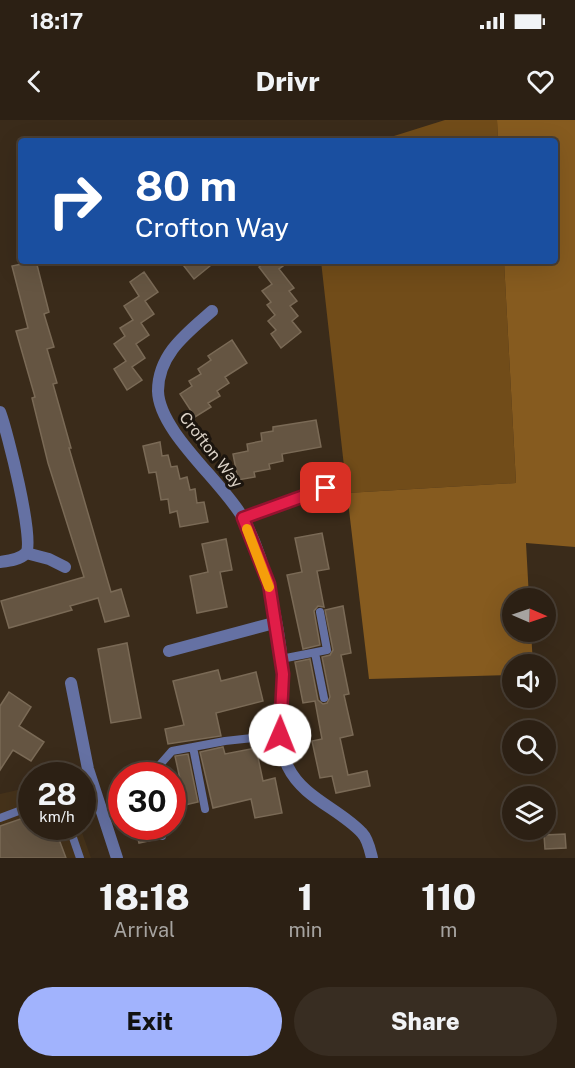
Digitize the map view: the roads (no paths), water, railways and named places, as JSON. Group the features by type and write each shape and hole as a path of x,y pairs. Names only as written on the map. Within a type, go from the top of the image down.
{"street":[{"name":"Crofton Way","path":"212,311 176,342 164,362 158,391 164,416 243,518 269,584 281,659 280,735 282,752 289,769 307,790 363,833 372,858"},
{"path":"0,412 24,507 29,544 26,553 15,559 0,562"},
{"path":"243,518 326,488"},
{"path":"26,553 49,559 65,567"},
{"path":"169,651 274,622"},
{"path":"71,683 88,769 117,858"}],"lane":[{"path":"281,659 327,650 320,612"},
{"path":"315,653 324,698"},
{"path":"162,762 172,751 280,735"},
{"path":"193,747 205,809"},
{"path":"0,818 18,811"},
{"path":"74,840 80,858"}]}
